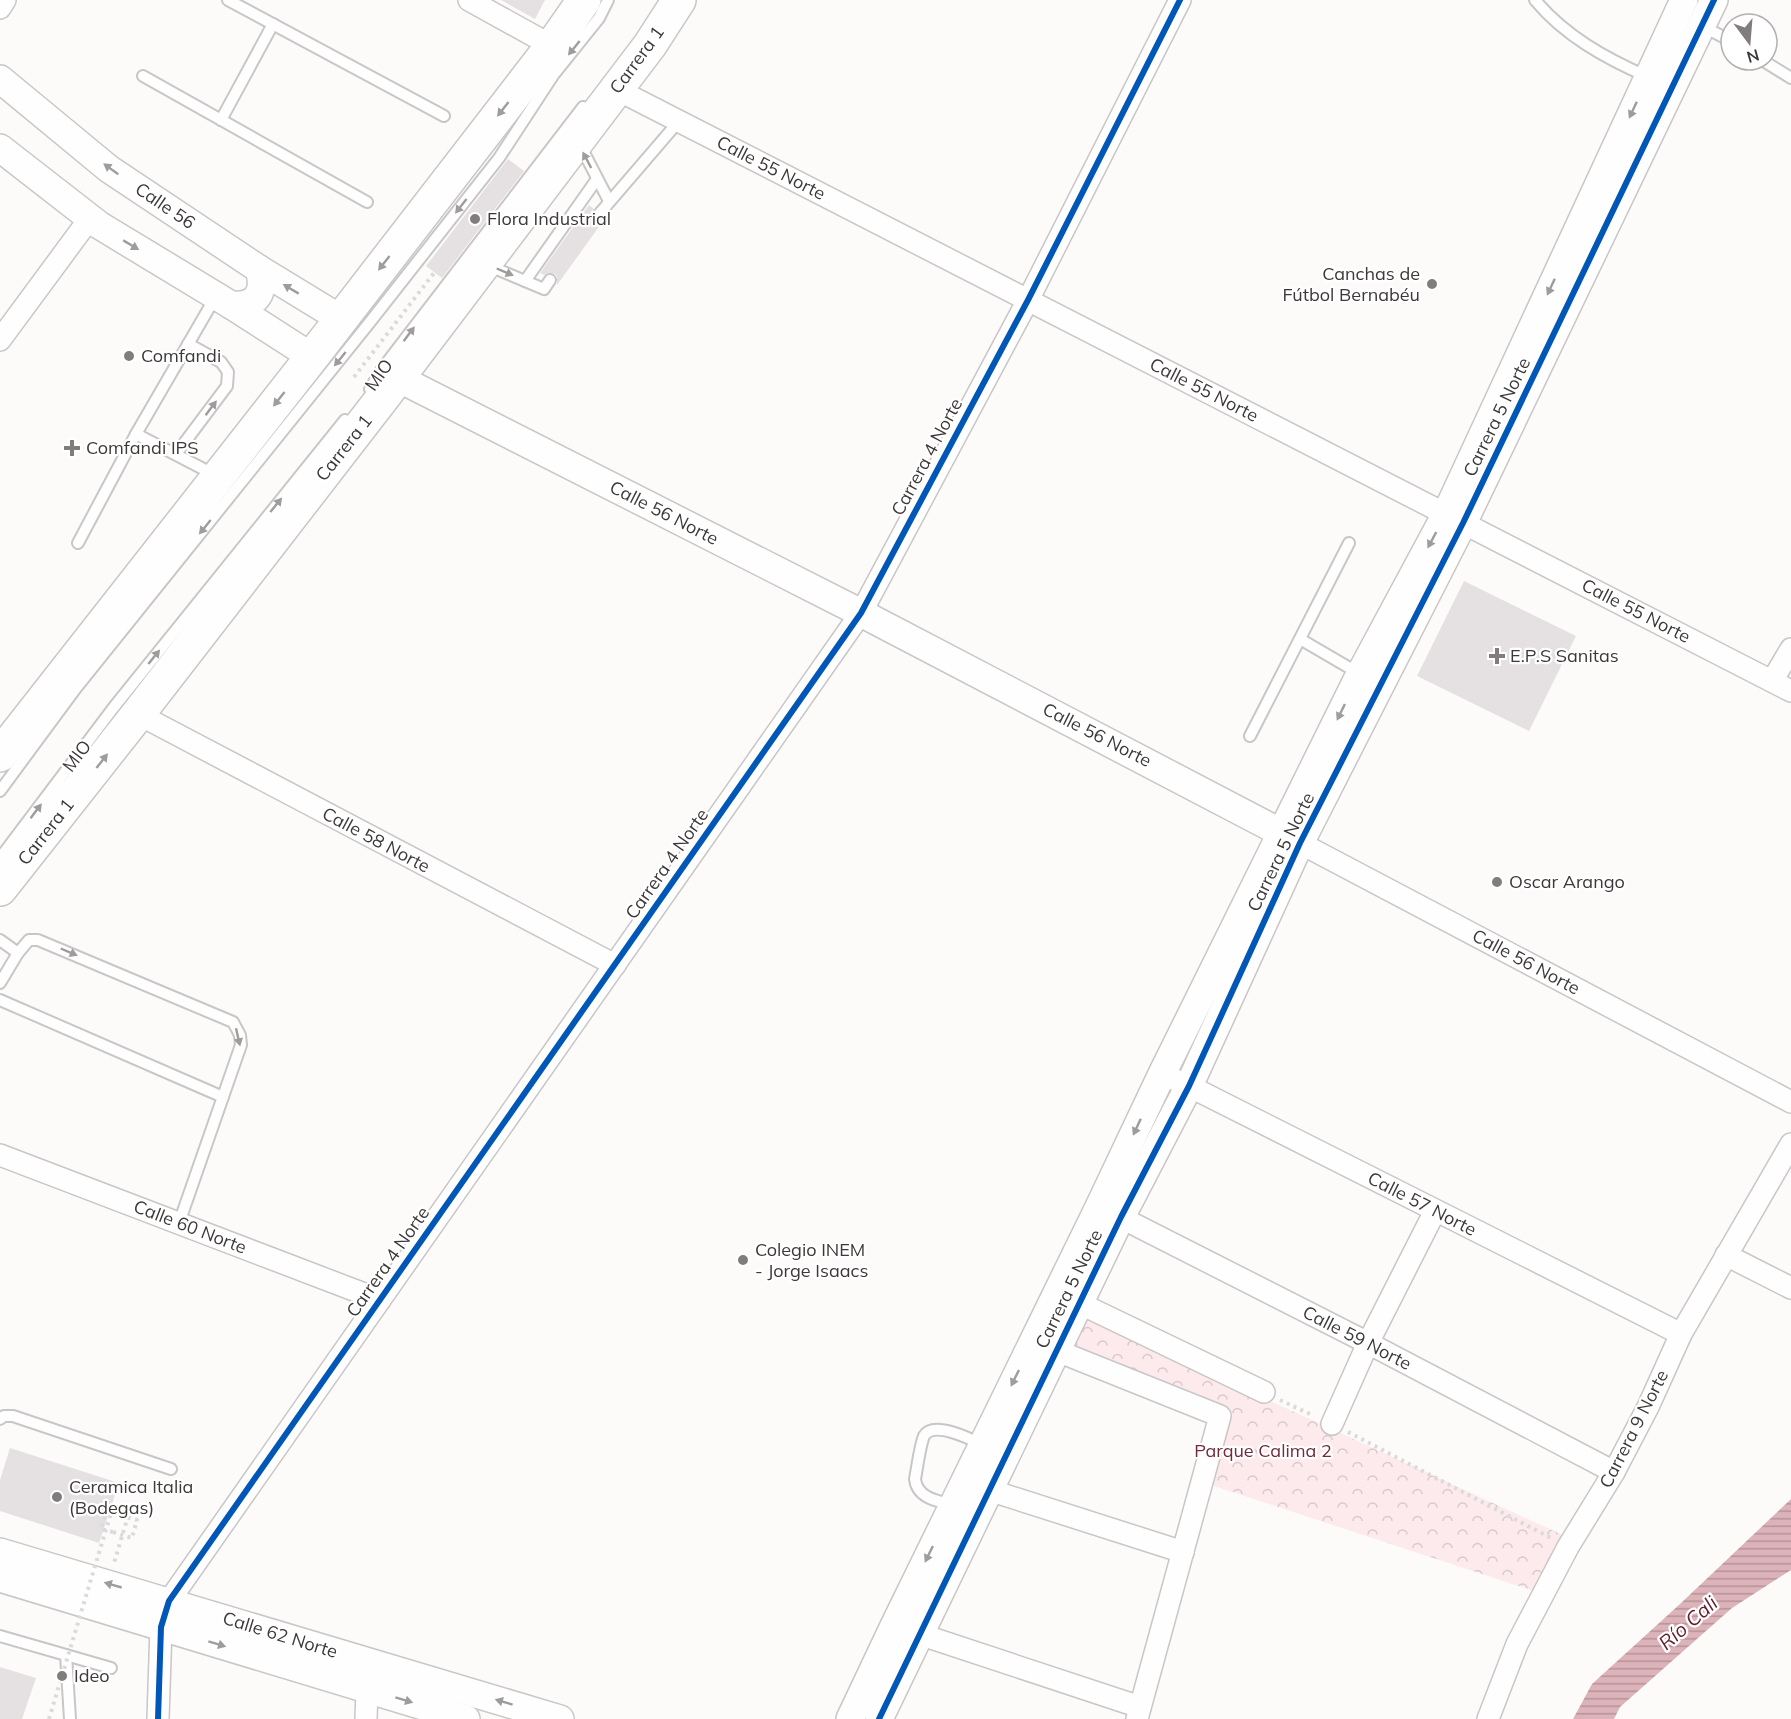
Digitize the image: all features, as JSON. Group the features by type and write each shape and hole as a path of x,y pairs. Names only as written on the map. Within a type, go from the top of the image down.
{"main road":[{"path":"0,755 312,357 552,46 584,0"},
{"name":"Carrera 1","path":"0,889 398,378 577,141 602,95 650,45 679,0"}],"street":[{"path":"0,8 5,0"},
{"path":"469,0 552,46"},
{"name":"Carrera 4 Norte","path":"158,1719 161,1627 169,1601 861,613 1028,300 1180,0"},
{"name":"Carrera 5 Norte","path":"879,1719 920,1634 978,1484 1110,1212 1189,1086 1360,674 1455,518 1684,0"},
{"name":"Carrera 5 Norte","path":"850,1719 953,1505 978,1484 982,1446 1045,1346 1079,1304 1110,1212 1162,1074 1291,837 1455,518 1713,0"},
{"name":"Calle 56","path":"0,79 109,169 259,269 341,319"},
{"name":"Calle 55 Norte","path":"602,95 679,121 1791,691"},
{"path":"0,148 99,225 312,357"},
{"path":"0,340 90,218"},
{"path":"224,301 247,304 257,297 262,283 259,269"},
{"name":"Calle 56 Norte","path":"398,378 861,613 1291,837 1791,1102"},
{"path":"1772,681 1791,649"},
{"name":"Calle 58 Norte","path":"138,714 615,965"},
{"name":"Calle 57 Norte","path":"1162,1074 1681,1334"},
{"name":"Carrera 9 Norte","path":"1488,1719 1517,1644 1568,1547 1614,1472 1648,1407 1681,1334 1791,1144"},
{"name":"Calle 60 Norte","path":"0,1155 380,1300"},
{"path":"1332,1424 1368,1343 1435,1210"},
{"name":"Calle 59 Norte","path":"1110,1212 1368,1343 1614,1472"},
{"path":"1726,1255 1791,1288"},
{"path":"1079,1304 1264,1392"},
{"path":"894,1626 1138,1713 1220,1416 1045,1346"},
{"path":"978,1484 1183,1552"},
{"name":"Calle 62 Norte","path":"0,1552 560,1719"},
{"name":"Calle 62 Norte","path":"0,1578 466,1719"},
{"path":"366,1719 367,1689"}],"lane":[{"path":"228,0 444,116"},
{"path":"0,791 76,688 499,158 554,74 599,18 608,0"},
{"path":"1535,0 1549,17 1584,44 1648,77"},
{"path":"220,120 273,24"},
{"path":"1702,26 1719,35"},
{"path":"143,76 367,202"},
{"name":"MIO","path":"364,397 447,284 602,95"},
{"path":"600,213 679,121"},
{"path":"577,141 609,201"},
{"path":"525,281 597,179"},
{"path":"484,264 544,289 550,280"},
{"path":"78,543 136,434 188,344 224,301"},
{"path":"176,454 228,386 228,372 221,362 188,344"},
{"name":"MIO","path":"0,858 114,707 349,415"},
{"path":"136,434 218,477"},
{"path":"1250,736 1349,543"},
{"path":"1300,639 1360,674"},
{"path":"0,983 18,953 29,940 38,939 233,1022 240,1035 241,1045 179,1223"},
{"path":"0,940 18,953"},
{"path":"0,1000 223,1097"},
{"path":"0,1419 4,1416 13,1416 171,1470"},
{"path":"953,1505 918,1492 915,1479 924,1435 931,1430 937,1430 964,1436 982,1446"},
{"path":"0,1636 111,1668"},
{"path":"66,1655 70,1719"}],"path":[{"path":"354,377 434,273"},
{"path":"1264,1392 1332,1424 1568,1547"},
{"path":"49,1719 111,1513 137,1520 132,1538 113,1532 102,1529 108,1507 129,1513 113,1567"}],"green space":[{"name":"Parque Calima 2","path":"1085,1316 1565,1536 1540,1593 1202,1482 1220,1416 1068,1355"}],"water":[{"name":"Río Cali","path":"1791,1499 1791,1570 1732,1608 1620,1707 1614,1719 1573,1719 1592,1684"}],"building":[{"path":"501,0 545,0 535,19"},
{"name":"Flora Industrial","path":"508,159 524,171 442,278 426,266"},
{"path":"589,205 594,209 593,215 596,219 602,220 606,217 557,285 555,274 540,273"},
{"name":"E.P.S Sanitas","path":"1464,581 1576,636 1529,731 1417,676"},
{"name":"Ceramica Italia (Bodegas)","path":"10,1448 119,1483 99,1543 0,1511 0,1480"},
{"path":"0,1667 36,1678 22,1719 0,1719"}],"cycle path":[{"path":"158,1719 161,1627 169,1601 861,613 1028,300 1180,0"},
{"path":"879,1719 1121,1217 1189,1086 1300,843 1463,523 1714,0"}],"place":[{"name":"Flora Industrial","path":"475,219"},
{"name":"Canchas de Fútbol Bernabéu","path":"1432,284"},
{"name":"Comfandi","path":"129,356"},
{"name":"Comfandi IPS","path":"72,448"},
{"name":"E.P.S Sanitas","path":"1497,656"},
{"name":"Oscar Arango","path":"1497,882"},
{"name":"Colegio INEM - Jorge Isaacs","path":"743,1260"},
{"name":"Ceramica Italia (Bodegas)","path":"57,1497"},
{"name":"Ideo","path":"62,1676"}]}
